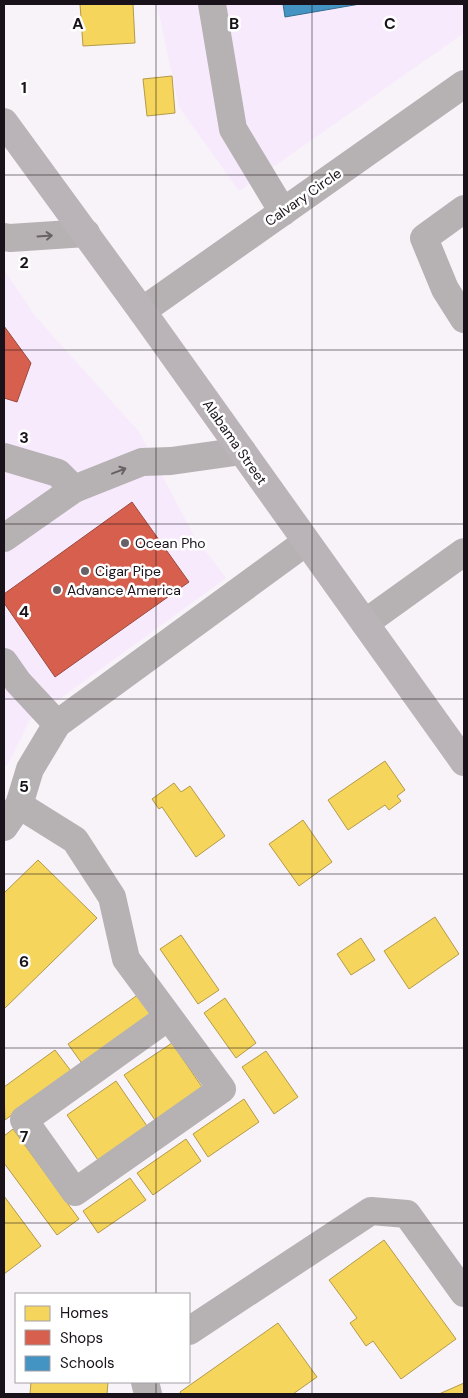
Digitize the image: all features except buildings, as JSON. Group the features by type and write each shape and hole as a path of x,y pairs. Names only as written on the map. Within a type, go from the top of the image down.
{"main road":[{"name":"Alabama Street","path":"4,122 86,233 464,762"}],"street":[{"path":"212,4 233,129 283,212"},
{"name":"Calvary Circle","path":"142,311 464,84"},
{"path":"464,209 424,238 444,289 464,319"},
{"path":"4,238 86,233"},
{"path":"4,538 74,489 142,462 171,461 242,452"},
{"path":"4,457 58,473 74,489"},
{"path":"4,827 19,805 30,768 58,724 306,542"},
{"path":"365,623 464,552"},
{"path":"8,679 58,724"},
{"path":"19,805 75,840 112,897 126,959 222,1089 75,1192 24,1120 168,1017"},
{"path":"190,1330 371,1211 407,1214 464,1293"}],"shaded area":[{"path":"157,4 464,4 464,33 239,191 179,107"},
{"path":"4,270 35,316 139,432 195,538 226,578 29,721 8,764 4,767"}],"place":[{"name":"Ocean Pho","path":"125,543"},
{"name":"Cigar Pipe","path":"85,571"},
{"name":"Advance America","path":"57,590"}]}
